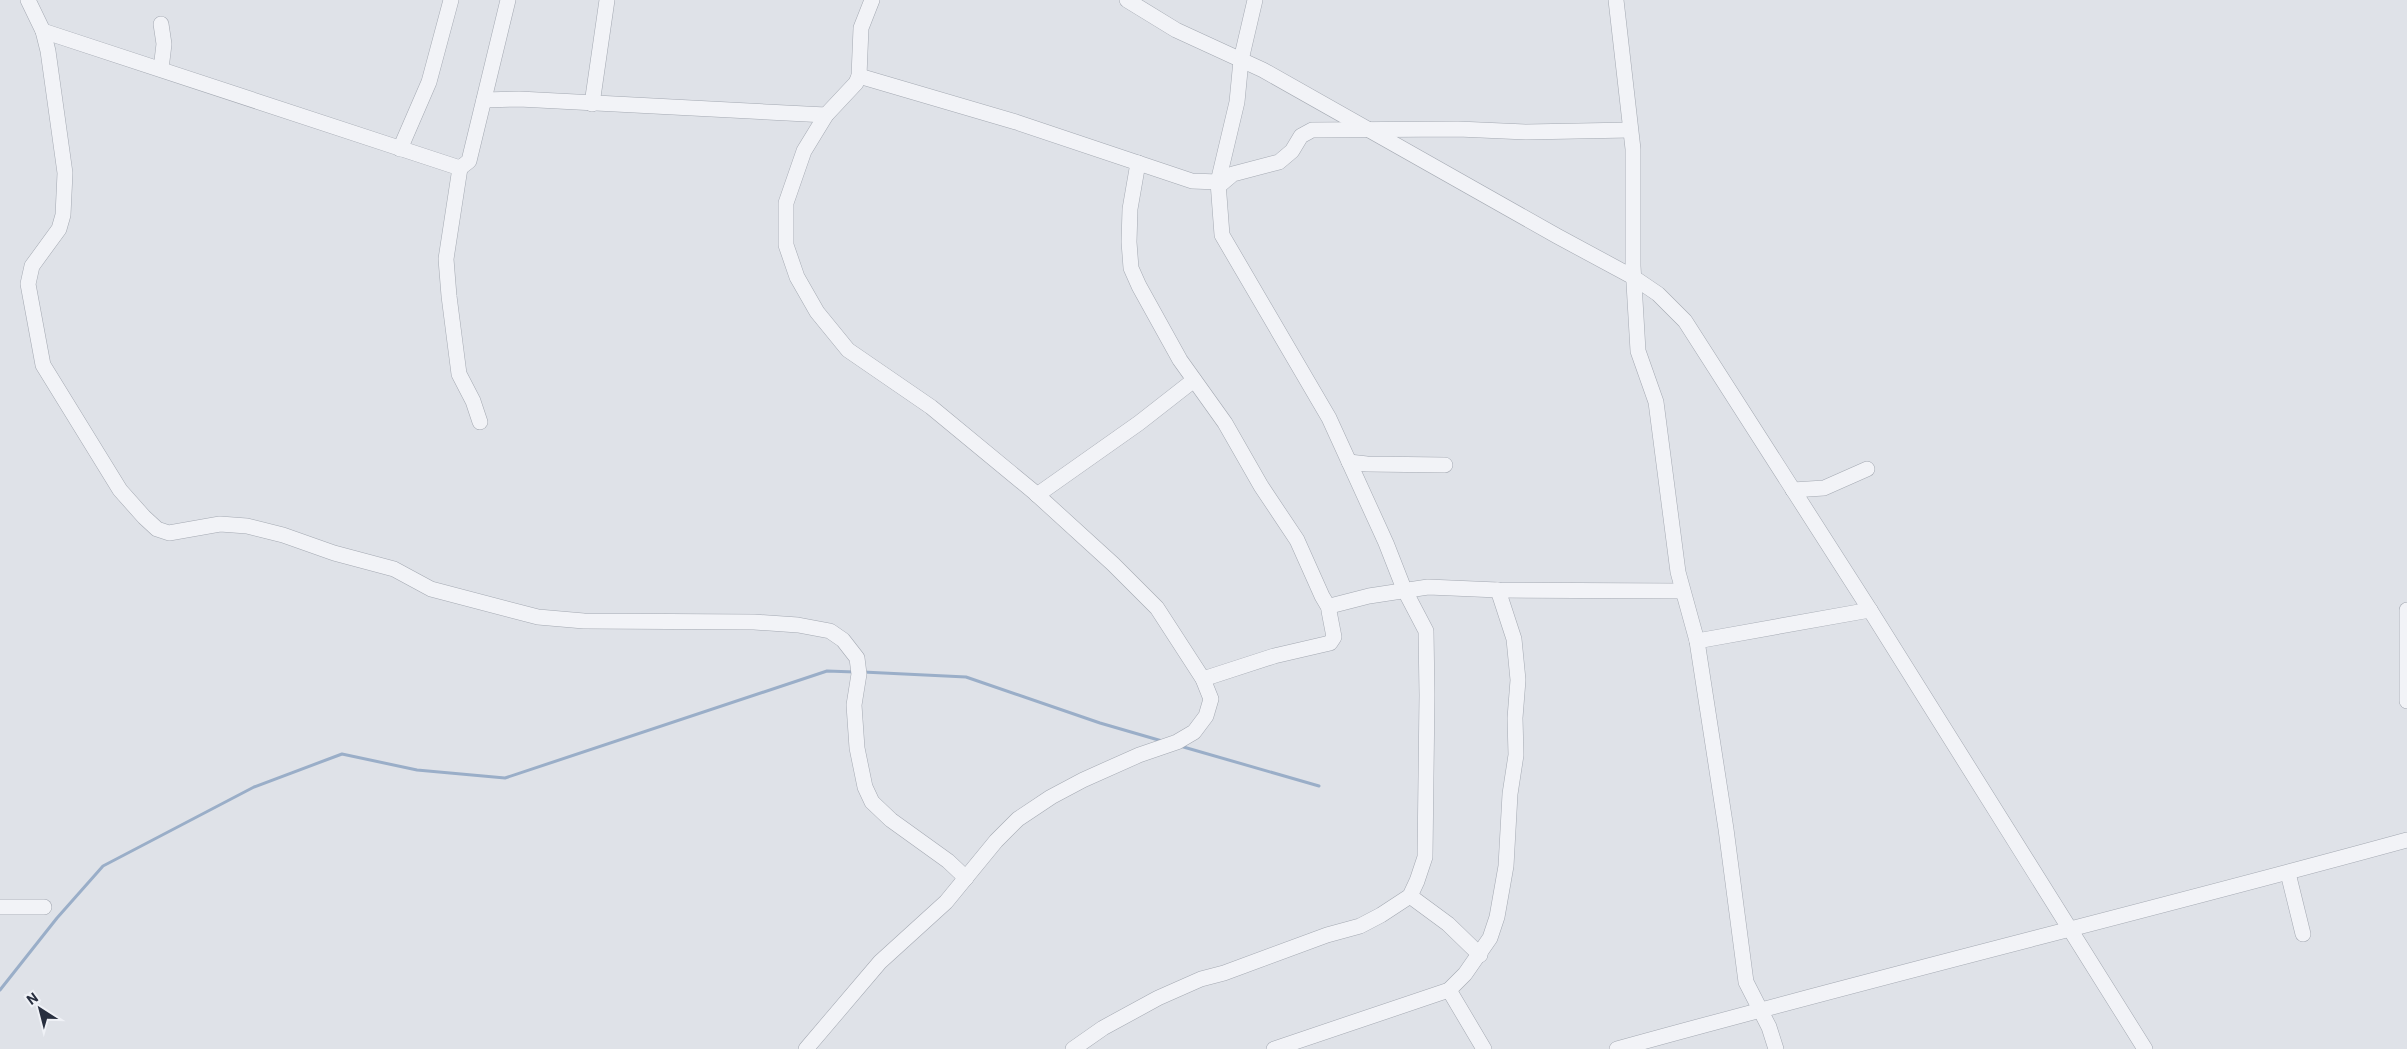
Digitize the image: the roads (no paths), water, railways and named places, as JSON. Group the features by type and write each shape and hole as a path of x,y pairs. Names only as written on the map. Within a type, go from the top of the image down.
{"street":[{"path":"28,0 43,31 48,51 65,173 63,215 59,229 32,266 28,284 43,365 120,490 144,518 157,529 169,533 220,524 247,526 283,535 334,553 394,569 431,589 538,617 584,621 754,622 798,625 830,631 843,640 857,658 859,674 854,705 857,748 865,787 872,802 890,820 948,861 966,878"},
{"path":"400,149 429,82 451,0"},
{"path":"480,422 473,401 459,374 446,259 460,168 469,161 508,0"},
{"path":"592,104 607,0"},
{"path":"806,1049 880,962 946,902 996,841 1018,820 1051,797 1083,780 1139,755 1177,742 1194,732 1206,716 1210,699 1204,679 1157,608 1086,539 1037,495 931,407 848,350 817,312 797,277 786,245 786,203 804,151 826,116 850,90 859,76 861,28 872,0"},
{"path":"1127,0 1176,30 1263,70 1557,236 1634,277 1658,294 1685,321 1870,610 2145,1049"},
{"path":"1073,1049 1104,1028 1158,998 1201,979 1224,973 1327,935 1360,926 1410,896 1418,881 1425,857 1426,631 1404,589 1329,418 1222,235 1219,184 1236,102 1241,60 1255,0"},
{"path":"1616,0 1633,149 1634,277 1638,351 1656,402 1667,497 1682,591 1697,641 1726,829 1746,982 1761,1009 1776,1049"},
{"path":"161,24 164,44 161,69"},
{"path":"43,31 460,168"},
{"path":"859,76 970,108 1192,181 1219,184 1233,174 1279,162 1292,151 1301,136 1312,130 1458,129 1536,132 1630,130"},
{"path":"484,100 519,99 826,116"},
{"path":"1138,162 1130,209 1129,242 1132,268 1180,360 1225,423 1261,486 1297,540 1329,608 1334,637 1330,643 1274,656 1204,679"},
{"path":"1037,495 1139,423 1194,380"},
{"path":"1349,462 1444,465"},
{"path":"1793,490 1824,488 1868,469"},
{"path":"1329,608 1332,604 1341,602 1428,586 1498,590 1682,591"},
{"path":"1274,1049 1449,990 1480,955 1490,938 1500,900 1506,866 1510,794 1516,755 1515,718 1518,680 1514,638 1498,590"},
{"path":"1697,641 1870,610"},
{"path":"2407,610 2407,701"},
{"path":"1617,1049 1761,1009 2288,873 2407,840"},
{"path":"2288,873 2303,934"},
{"path":"1410,896 1448,924 1480,955"},
{"path":"0,907 44,907"},
{"path":"1449,990 1484,1049"}],"waterway":[{"path":"0,990 57,918 103,866 254,787 342,754 417,770 505,778 827,671 855,672"},
{"path":"863,672 966,677 1100,723 1162,741"},
{"path":"1180,746 1319,786"}]}
